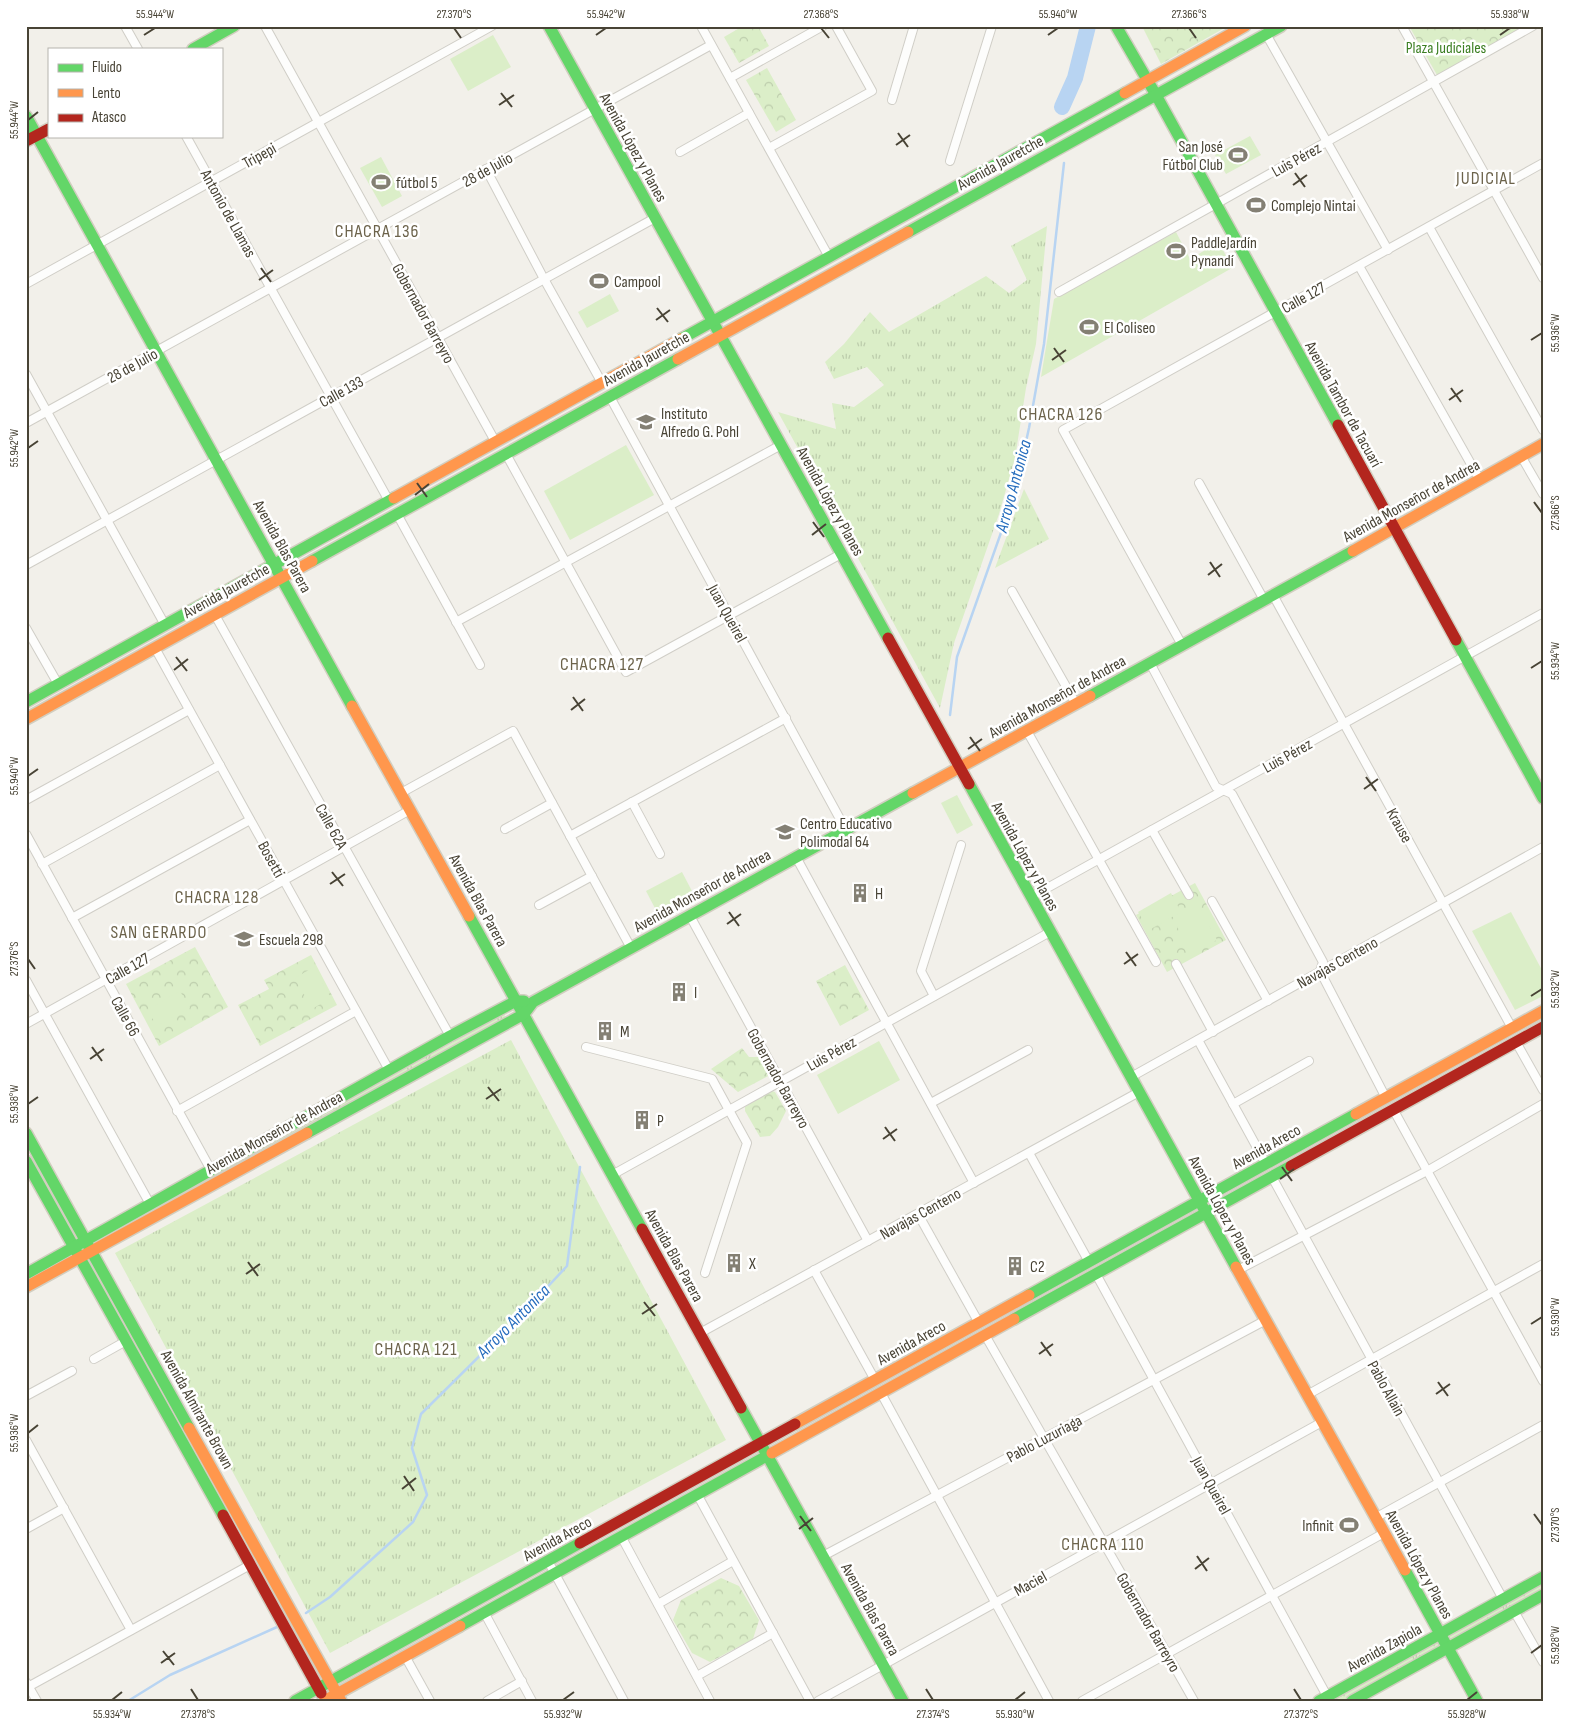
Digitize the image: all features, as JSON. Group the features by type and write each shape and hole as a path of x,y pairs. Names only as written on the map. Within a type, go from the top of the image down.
{"main road":[{"path":"195,48 234,26"},
{"name":"Avenida López y Planes","path":"549,26 1477,1701"},
{"name":"Avenida Tambor de Tacuarí","path":"1116,26 1148,80 1543,798"},
{"name":"Avenida Jauretche","path":"26,702 1245,26"},
{"name":"Avenida Jauretche","path":"26,719 1281,26"},
{"name":"Avenida Blas Parera","path":"26,116 903,1701"},
{"path":"26,141 48,130"},
{"name":"Avenida Monseñor de Andrea","path":"26,1286 89,1245 524,1014 533,1002 1268,598 1543,444"},
{"path":"516,1001 533,1002"},
{"name":"Avenida Monseñor de Andrea","path":"89,1245 150,1204 516,1001"},
{"name":"Avenida Areco","path":"295,1701 1543,1011"},
{"name":"Avenida Areco","path":"325,1700 339,1697 405,1656 554,1573 1543,1027"},
{"name":"Avenida Almirante Brown","path":"26,1133 339,1697"},
{"name":"Avenida Almirante Brown","path":"26,1161 325,1700"},
{"name":"Avenida Monseñor de Andrea","path":"26,1274 77,1252"},
{"name":"Avenida Zapiola","path":"1323,1699 1543,1577"},
{"name":"Avenida Zapiola","path":"1352,1701 1543,1595"}],"street":[{"path":"126,26 137,48"},
{"name":"Gobernador Barreyro","path":"265,26 496,442"},
{"name":"Tripepi","path":"26,284 492,26"},
{"path":"701,26 829,257"},
{"path":"730,78 823,26"},
{"path":"769,148 872,91 836,26"},
{"path":"892,100 914,26"},
{"path":"950,161 992,26"},
{"path":"1402,26 1543,278"},
{"name":"Luis Pérez","path":"1059,292 1533,26"},
{"path":"1266,34 1388,250"},
{"name":"28 de Julio","path":"26,424 711,45"},
{"path":"680,152 749,113"},
{"name":"Antonio de Llamas","path":"187,138 389,500"},
{"name":"Calle 127","path":"1182,645 1063,430 1543,163"},
{"path":"486,169 602,383"},
{"name":"Calle 133","path":"26,565 655,218"},
{"path":"1429,227 1543,430"},
{"path":"1359,266 1480,480"},
{"path":"26,374 165,625"},
{"name":"Juan Queirel","path":"610,396 846,830"},
{"path":"456,622 781,445"},
{"path":"506,454 626,672 841,554"},
{"path":"1521,456 1543,494"},
{"name":"Krause","path":"1198,483 1344,724 1512,1028"},
{"path":"397,514 480,665"},
{"path":"1012,592 1076,704"},
{"name":"Luis Pérez","path":"1031,897 1543,613"},
{"name":"Calle 62A","path":"215,615 450,1036"},
{"path":"26,628 58,684"},
{"name":"Bosetti","path":"155,648 389,1070"},
{"path":"1150,663 1216,787 1232,794 1323,962 1320,971 1386,1098"},
{"path":"26,800 189,710"},
{"path":"570,836 786,718"},
{"path":"1027,731 1156,962"},
{"path":"401,792 513,732 631,948"},
{"path":"42,864 220,765"},
{"path":"632,802 660,854"},
{"path":"505,829 552,803"},
{"name":"Calle 127","path":"26,1024 410,810"},
{"path":"72,918 250,820"},
{"path":"1152,830 1189,895"},
{"name":"Calle 66","path":"26,834 211,1170"},
{"path":"934,996 921,971 961,845"},
{"name":"Navajas Centeno","path":"1131,1077 1543,847"},
{"path":"796,858 974,1183"},
{"path":"539,905 592,876"},
{"path":"1212,901 1268,1001"},
{"name":"Gobernador Barreyro","path":"690,916 868,1241"},
{"name":"Luis Pérez","path":"612,1175 1050,932"},
{"path":"1176,964 1213,1032"},
{"path":"26,980 150,1204"},
{"path":"177,1110 356,1011"},
{"path":"1198,1040 1266,1164"},
{"path":"1516,1042 1543,1090"},
{"path":"586,1047 712,1079 730,1110 747,1143 705,1272"},
{"path":"931,1103 1028,1050"},
{"path":"1233,1104 1309,1061"},
{"name":"Navajas Centeno","path":"700,1333 1140,1092"},
{"path":"1238,1270 1427,1171 1543,1104"},
{"path":"1394,1109 1543,1382"},
{"path":"1029,1153 1089,1262"},
{"name":"Pablo Allain","path":"1272,1177 1503,1599"},
{"path":"918,1214 978,1323"},
{"path":"1307,1394 1543,1264"},
{"path":"814,1270 875,1380"},
{"name":"Juan Queirel","path":"1096,1274 1272,1595 1323,1699"},
{"name":"Pablo Luzuriaga","path":"823,1556 1266,1320"},
{"name":"Gobernador Barreyro","path":"985,1335 1194,1701"},
{"path":"94,1359 126,1341"},
{"path":"26,1396 72,1371"},
{"path":"881,1393 1049,1701"},
{"name":"Maciel","path":"818,1701 1322,1422"},
{"path":"1375,1518 1543,1425"},
{"path":"26,1440 132,1630"},
{"path":"697,1494 810,1701"},
{"path":"26,1529 64,1508"},
{"path":"1082,1701 1384,1533"},
{"path":"621,1536 710,1701"},
{"path":"548,1561 624,1701"},
{"path":"658,1604 733,1561"},
{"path":"37,1701 27,1686 250,1564"},
{"path":"1514,1611 1543,1662"},
{"path":"484,1612 532,1701"},
{"path":"697,1676 773,1633"},
{"path":"405,1656 430,1701"},
{"path":"487,1701 522,1681"}],"green space":[{"path":"743,26 758,26 769,46 739,63 724,37"},
{"path":"1142,26 1228,26 1161,64"},
{"name":"Plaza Judiciales","path":"1409,26 1524,26 1437,75"},
{"path":"493,35 511,67 468,91 450,59"},
{"path":"767,68 796,120 776,132 746,80"},
{"name":"San José Fútbol Club","path":"1250,136 1261,155 1226,174 1215,155"},
{"name":"fútbol 5","path":"381,157 402,196 382,207 360,168"},
{"path":"1047,226 1036,344 1026,388 1015,458 999,514 954,643 940,708 778,412 836,429 832,403 854,407 884,385 867,367 834,379 825,362 844,344 870,312 889,332 986,276 1009,293 1027,280 1011,246"},
{"name":"El Coliseo","path":"1176,232 1190,259 1219,242 1232,268 1041,377 1054,299"},
{"path":"610,294 619,311 587,328 578,312"},
{"path":"626,445 654,495 570,540 544,491"},
{"path":"1024,489 1049,539 995,568"},
{"path":"957,795 973,825 957,834 941,803"},
{"path":"682,872 694,895 658,914 646,891"},
{"path":"1195,883 1226,940 1167,972 1136,915"},
{"path":"1171,893 1181,912 1149,930 1138,912"},
{"path":"1199,906 1217,940 1191,953 1173,919"},
{"path":"1511,912 1543,972 1543,996 1515,1010 1472,931"},
{"path":"195,947 228,1007 159,1046 126,984"},
{"path":"311,955 337,1005 260,1046 238,1005 269,989 264,980"},
{"path":"845,965 869,1010 840,1026 816,981"},
{"path":"314,967 331,998 312,1009 295,978"},
{"path":"180,991 190,1008 157,1026 147,1010"},
{"path":"504,1014 506,1018 110,1237 108,1233"},
{"path":"511,1040 726,1440 330,1653 115,1253"},
{"path":"879,1041 900,1080 838,1114 817,1075"},
{"path":"742,1048 749,1057 760,1057 770,1075 738,1092 711,1069"},
{"path":"770,1090 775,1092 786,1111 778,1127 770,1136 760,1137 745,1111 745,1107"},
{"path":"97,1269 335,1701 329,1701 92,1272"},
{"path":"721,1578 739,1586 759,1620 753,1639 710,1662 692,1653 673,1620 681,1600"},
{"path":"1543,1582 1543,1590 1341,1701 1327,1701"}],"waterway":[{"name":"Arroyo Antonica","path":"1062,107 1075,78 1088,26"},
{"name":"Arroyo Antonica","path":"950,715 957,657 1014,496 1029,428 1044,344 1064,163"},
{"name":"Arroyo Antonica","path":"306,1613 330,1597 413,1522 427,1495 412,1448 421,1414 526,1310 567,1266 580,1167"},
{"name":"Arroyo Antonica","path":"128,1701 170,1675 277,1627"}],"traffic: fast":[{"path":"195,48 234,26"},
{"path":"549,26 888,638"},
{"path":"1116,26 1338,425"},
{"path":"908,232 1281,26"},
{"path":"681,339 1125,93"},
{"path":"26,116 352,706"},
{"path":"312,561 678,359"},
{"path":"26,702 394,498"},
{"path":"1090,696 1353,551"},
{"path":"1456,640 1543,798"},
{"path":"969,784 1236,1267"},
{"path":"307,1133 524,1014 533,1002 913,793"},
{"path":"469,916 642,1229"},
{"path":"26,1274 450,1036 516,1001 524,1001"},
{"path":"1029,1295 1356,1114"},
{"path":"26,1133 189,1428"},
{"path":"26,1161 223,1515"},
{"path":"1014,1319 1291,1166"},
{"path":"741,1408 903,1701"},
{"path":"460,1626 772,1453"},
{"path":"295,1701 580,1543"},
{"path":"1405,1570 1477,1701"},
{"path":"1319,1701 1543,1577"},
{"path":"1352,1701 1543,1595"}],"traffic: slow":[{"path":"1125,93 1245,26"},
{"path":"678,359 908,232"},
{"path":"394,498 681,339"},
{"path":"1353,551 1543,444"},
{"path":"26,719 312,561"},
{"path":"913,793 1090,696"},
{"path":"352,706 469,916"},
{"path":"1356,1114 1543,1011"},
{"path":"26,1287 307,1133"},
{"path":"1236,1267 1405,1570"},
{"path":"795,1424 1029,1295"},
{"path":"772,1453 1014,1319"},
{"path":"189,1428 341,1701"},
{"path":"324,1701 460,1626"}],"traffic: jam":[{"path":"26,141 48,130"},
{"path":"1338,425 1456,640"},
{"path":"888,638 969,784"},
{"path":"1291,1166 1543,1027"},
{"path":"642,1229 741,1408"},
{"path":"580,1543 795,1424"},
{"path":"223,1515 321,1693"}],"place":[{"name":"San José Fútbol Club","path":"1238,155"},
{"name":"fútbol 5","path":"381,182"},
{"name":"Complejo Nintai","path":"1256,205"},
{"name":"PaddleJardín Pynandí","path":"1176,251"},
{"name":"Campool","path":"599,281"},
{"name":"El Coliseo","path":"1089,327"},
{"name":"Instituto Alfredo G. Pohl","path":"646,422"},
{"name":"Centro Educativo Polimodal 64","path":"785,832"},
{"name":"H","path":"860,893"},
{"name":"Escuela 298","path":"244,939"},
{"name":"I","path":"679,992"},
{"name":"M","path":"605,1031"},
{"name":"P","path":"642,1120"},
{"name":"X","path":"734,1263"},
{"name":"C2","path":"1015,1266"},
{"name":"Infinit","path":"1349,1525"}],"district":[{"name":"JUDICIAL","path":"1486,178"},
{"name":"CHACRA 136","path":"377,231"},
{"name":"CHACRA 126","path":"1061,414"},
{"name":"CHACRA 127","path":"602,664"},
{"name":"CHACRA 128","path":"217,897"},
{"name":"SAN GERARDO","path":"159,932"},
{"name":"CHACRA 121","path":"416,1349"},
{"name":"CHACRA 110","path":"1103,1544"}]}
